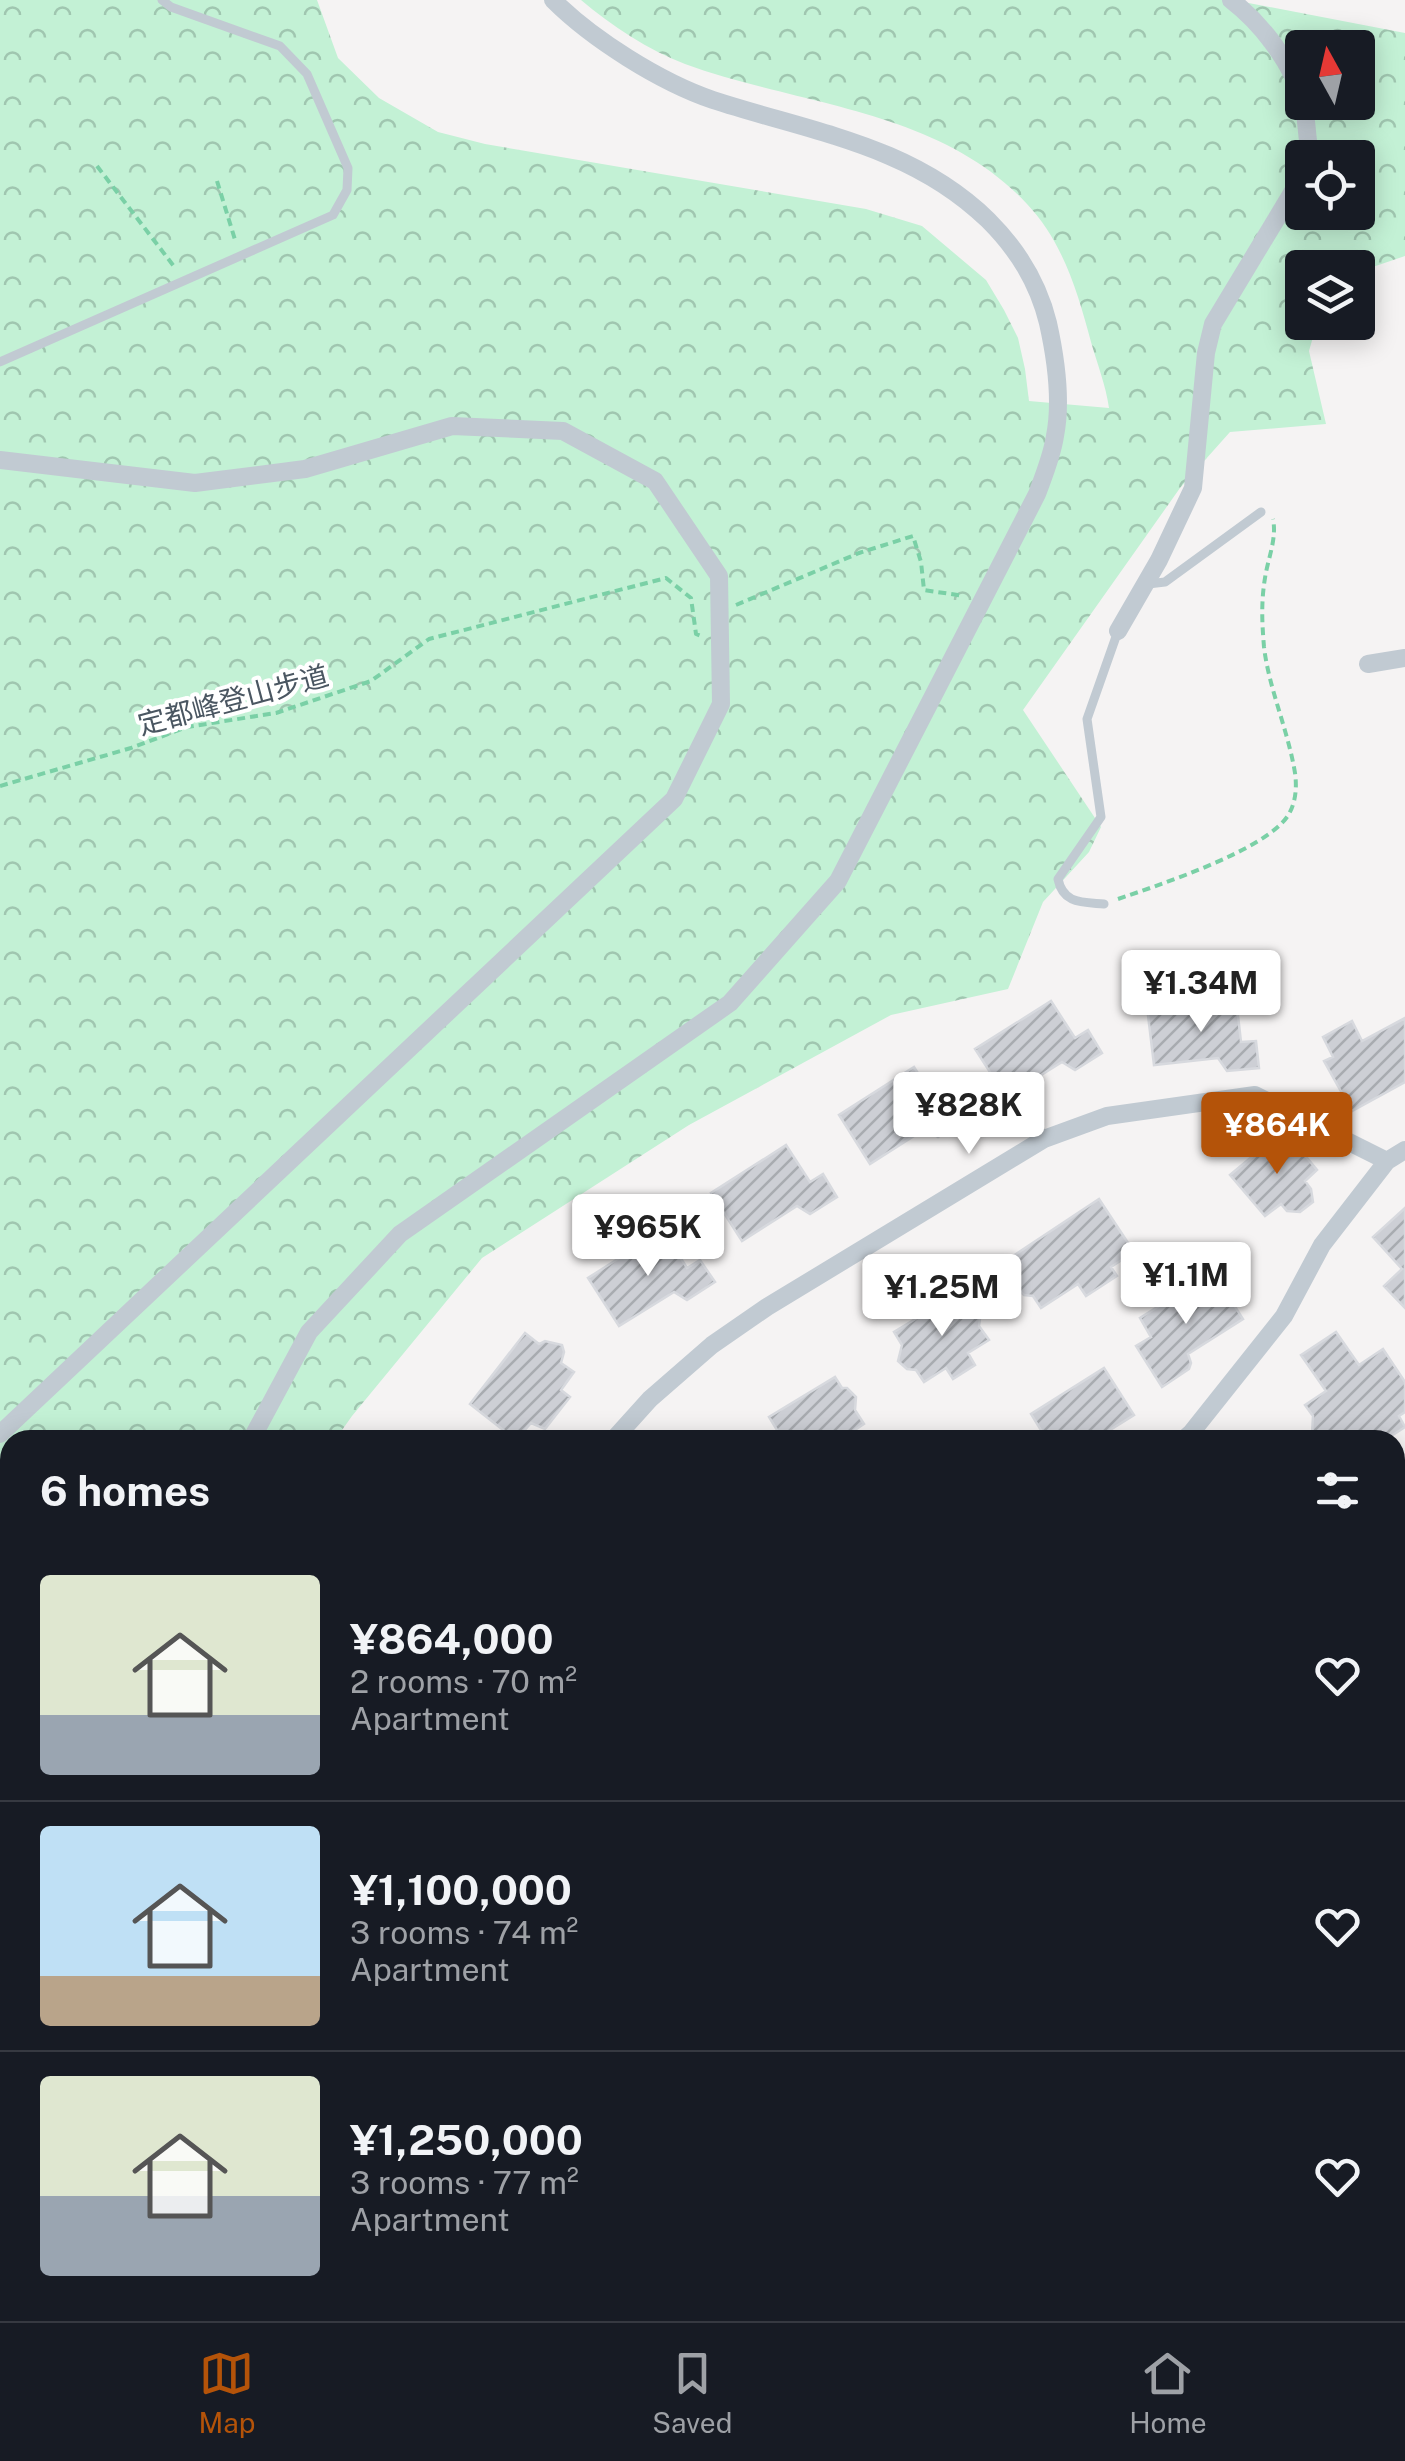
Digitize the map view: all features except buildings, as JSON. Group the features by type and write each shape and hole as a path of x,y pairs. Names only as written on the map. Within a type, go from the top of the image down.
{"street":[{"path":"257,1430 309,1332 400,1234 730,1004 838,882 1037,494 1056,433 1058,396 1052,341 1037,288 1010,244 977,210 945,184 890,156 692,92 591,33 553,0"},
{"path":"1231,0 1252,16 1285,62"},
{"path":"1118,631 1160,560 1193,488 1206,353 1213,324 1285,205"},
{"path":"0,460 195,483 305,469 452,426 563,431 655,481 719,576 722,704 674,800 4,1430"},
{"path":"1368,664 1405,658"},
{"path":"622,1430 650,1399 712,1345 767,1307 1044,1140 1107,1116 1255,1096 1387,1161"},
{"path":"1194,1430 1284,1316 1322,1245 1387,1161 1405,1150"}],"lane":[{"path":"0,362 333,216 347,190 348,168 307,74 280,46 162,0"},
{"path":"1145,584 1165,582 1260,512"},
{"path":"1104,904 1070,900 1060,892 1058,880 1101,817 1087,719 1118,631"}],"path":[{"path":"97,166 185,280"},
{"path":"218,181 240,257"},
{"path":"1104,904 1170,881 1259,842 1288,816 1296,792 1294,770 1265,653 1261,611 1274,527 1272,517 1260,512"},
{"path":"720,610 858,553 913,536 924,590 983,600"},
{"name":"定都峰登山步道","path":"0,786 187,728 276,713 371,681 429,639 666,578 691,598 696,634 720,640"}],"green space":[{"path":"0,0 317,0 338,58 379,98 438,132 485,144 866,209 922,226 986,280 1018,338 1029,401 1109,408 1081,305 1060,251 1040,219 992,172 953,148 910,129 685,64 631,36 581,0 1233,0 1405,33 1405,256 1375,266 1375,250 1285,250 1285,340 1312,340 1309,351 1326,424 1230,432 1180,488 1023,710 1101,827 1089,852 1043,902 1008,989 891,1015 689,1125 482,1258 342,1430 0,1430"}]}
